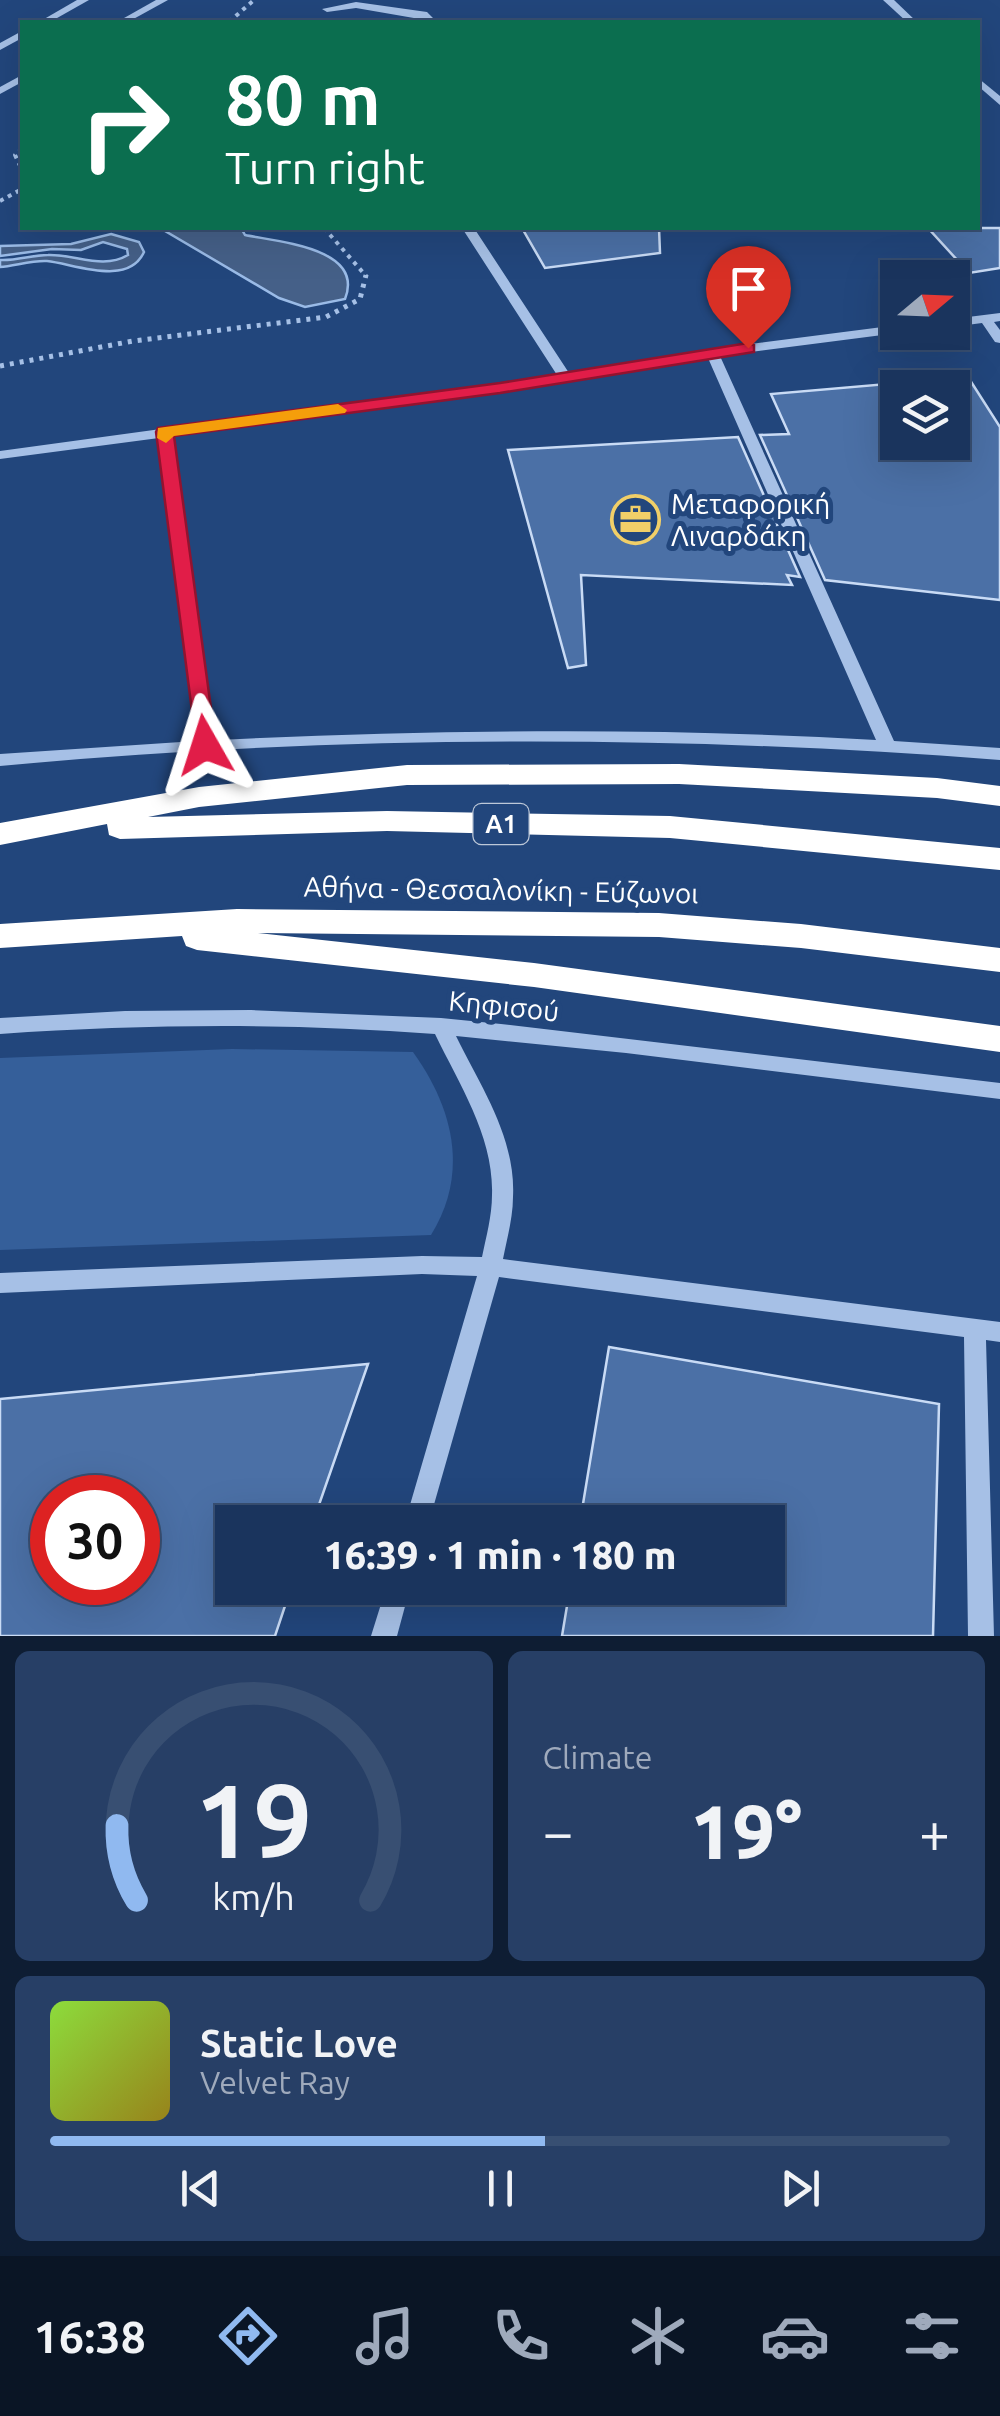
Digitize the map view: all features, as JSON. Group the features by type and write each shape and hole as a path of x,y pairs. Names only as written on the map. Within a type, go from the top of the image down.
{"highway":[{"path":"0,836 199,797 408,776 679,774 937,788 1000,796"},
{"name":"Α1","path":"0,836 230,822 670,827 1000,860"},
{"name":"Αθήνα - Θεσσαλονίκη - Εύζωνοι","path":"0,936 100,927 345,920 659,925 801,936 1000,960"},
{"path":"100,927 534,974 1000,1039"}],"street":[{"path":"48,20 84,0"},
{"path":"126,20 163,0"},
{"path":"356,5 373,0"},
{"path":"888,0 910,20"},
{"path":"324,4 427,15 431,20"},
{"path":"980,84 1000,102"},
{"path":"469,230 566,378"},
{"path":"993,318 1000,339"},
{"path":"0,455 880,331"},
{"path":"712,353 887,745"},
{"path":"165,432 205,745"},
{"path":"0,760 205,745 464,737 887,745 1000,754"},
{"name":"Κηφισού","path":"0,1026 144,1019 441,1026 1000,1091"},
{"path":"423,1505 492,1267 502,1199 502,1167 486,1115 441,1026"},
{"path":"0,1284 422,1265 492,1267 1000,1332"},
{"path":"975,1329 980,1636"},
{"path":"384,1636 393,1605"}],"path":[{"path":"231,20 254,0"},
{"path":"0,366 133,341 326,317 356,307 366,291 367,276 326,230"}],"shaded area":[{"path":"163,230 242,230 245,235 315,250 343,268 348,282 345,299 305,307 279,298"},
{"path":"111,234 139,242 144,252 136,263 114,271 47,261 0,267 0,260 42,255 109,261 128,255 127,249 103,242 81,250 52,249 0,256 0,246 71,244"},
{"path":"232,1049 413,1052 438,1096 452,1142 450,1189 431,1235 0,1250 0,1058"}],"building":[{"path":"1000,228 1000,268 970,273 970,260 957,260 930,230"},
{"path":"523,230 659,230 660,253 545,268"},
{"path":"970,380 1000,427 1000,600 825,580 760,435 789,434 771,394 880,385 880,460 970,460"},
{"path":"738,437 800,577 787,575 792,585 581,575 586,665 568,668 508,450"},
{"path":"609,1347 939,1404 933,1636 562,1636 567,1605 785,1605 785,1505 583,1505"},
{"path":"368,1364 319,1505 215,1505 215,1605 285,1605 275,1636 0,1636 0,1399"}],"slow traffic":[{"path":"166,438 165,432 338,410"}],"place":[{"name":"Μεταφορική Λιναρδάκη","path":"636,520"}],"route":[{"path":"205,745 165,432 500,388 748,348"}]}
